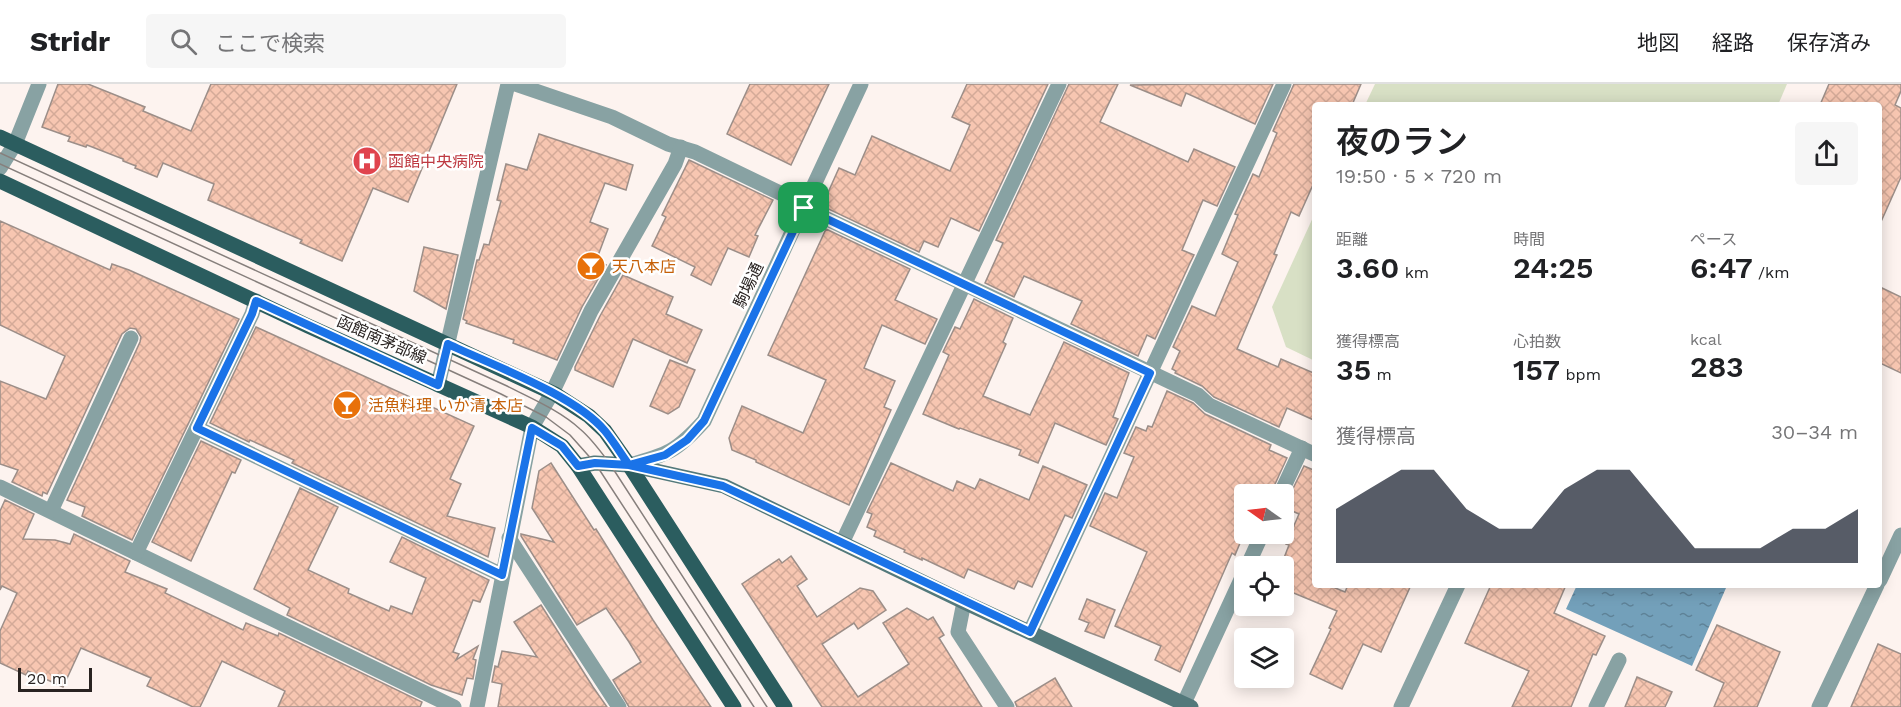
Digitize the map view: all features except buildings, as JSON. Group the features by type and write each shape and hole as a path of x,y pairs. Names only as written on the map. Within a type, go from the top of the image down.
{"main road":[{"path":"0,137 552,393 589,416 605,431 629,465 785,707"},
{"name":"函館南茅部線","path":"0,181 532,428 562,446 578,466 734,707"}],"street":[{"path":"0,168 15,144 39,84"},
{"path":"438,385 508,84"},
{"path":"515,84 612,117 668,144 681,147 780,193 804,208 1198,395 1209,405 1309,452 1287,484"},
{"name":"駒場通","path":"629,465 665,455 687,440 704,421 861,84"},
{"path":"842,543 1059,84"},
{"path":"1030,632 1284,84"},
{"path":"477,707 532,428 552,393 591,311 675,164 681,147"},
{"path":"136,552 252,314 256,301"},
{"path":"51,511 131,338"},
{"path":"197,428 502,575"},
{"path":"578,466 595,463 629,465 723,486 964,602 1187,705 1234,597"},
{"path":"0,487 454,707"},
{"path":"1882,576 1901,535"},
{"path":"509,538 619,707"},
{"path":"1401,707 1457,588"},
{"path":"1819,707 1876,588"},
{"path":"964,602 958,632 1007,707"},
{"path":"1596,707 1619,660"}],"green space":[{"path":"1375,84 1787,84 1779,102 1366,102"},
{"path":"1312,220 1312,360 1286,347 1272,307"}],"water":[{"path":"1576,588 1726,588 1692,666 1566,609"}],"tram line":[{"path":"0,153 507,386 572,422 588,437 610,464 767,707"},
{"path":"0,164 501,394 546,417 570,435 595,463 754,707"}],"place":[{"name":"函館中央病院","path":"367,161"},
{"name":"天八本店","path":"591,266"},
{"name":"活魚料理 いか清 本店","path":"347,405"}],"route":[{"path":"804,208 704,421 687,440 665,455 629,465 595,463 578,466 562,446 532,428 502,575 197,428 252,314 256,301 438,385 448,344 555,394 589,416 605,431 629,465 723,486 1030,632 1150,373 804,208"}]}
